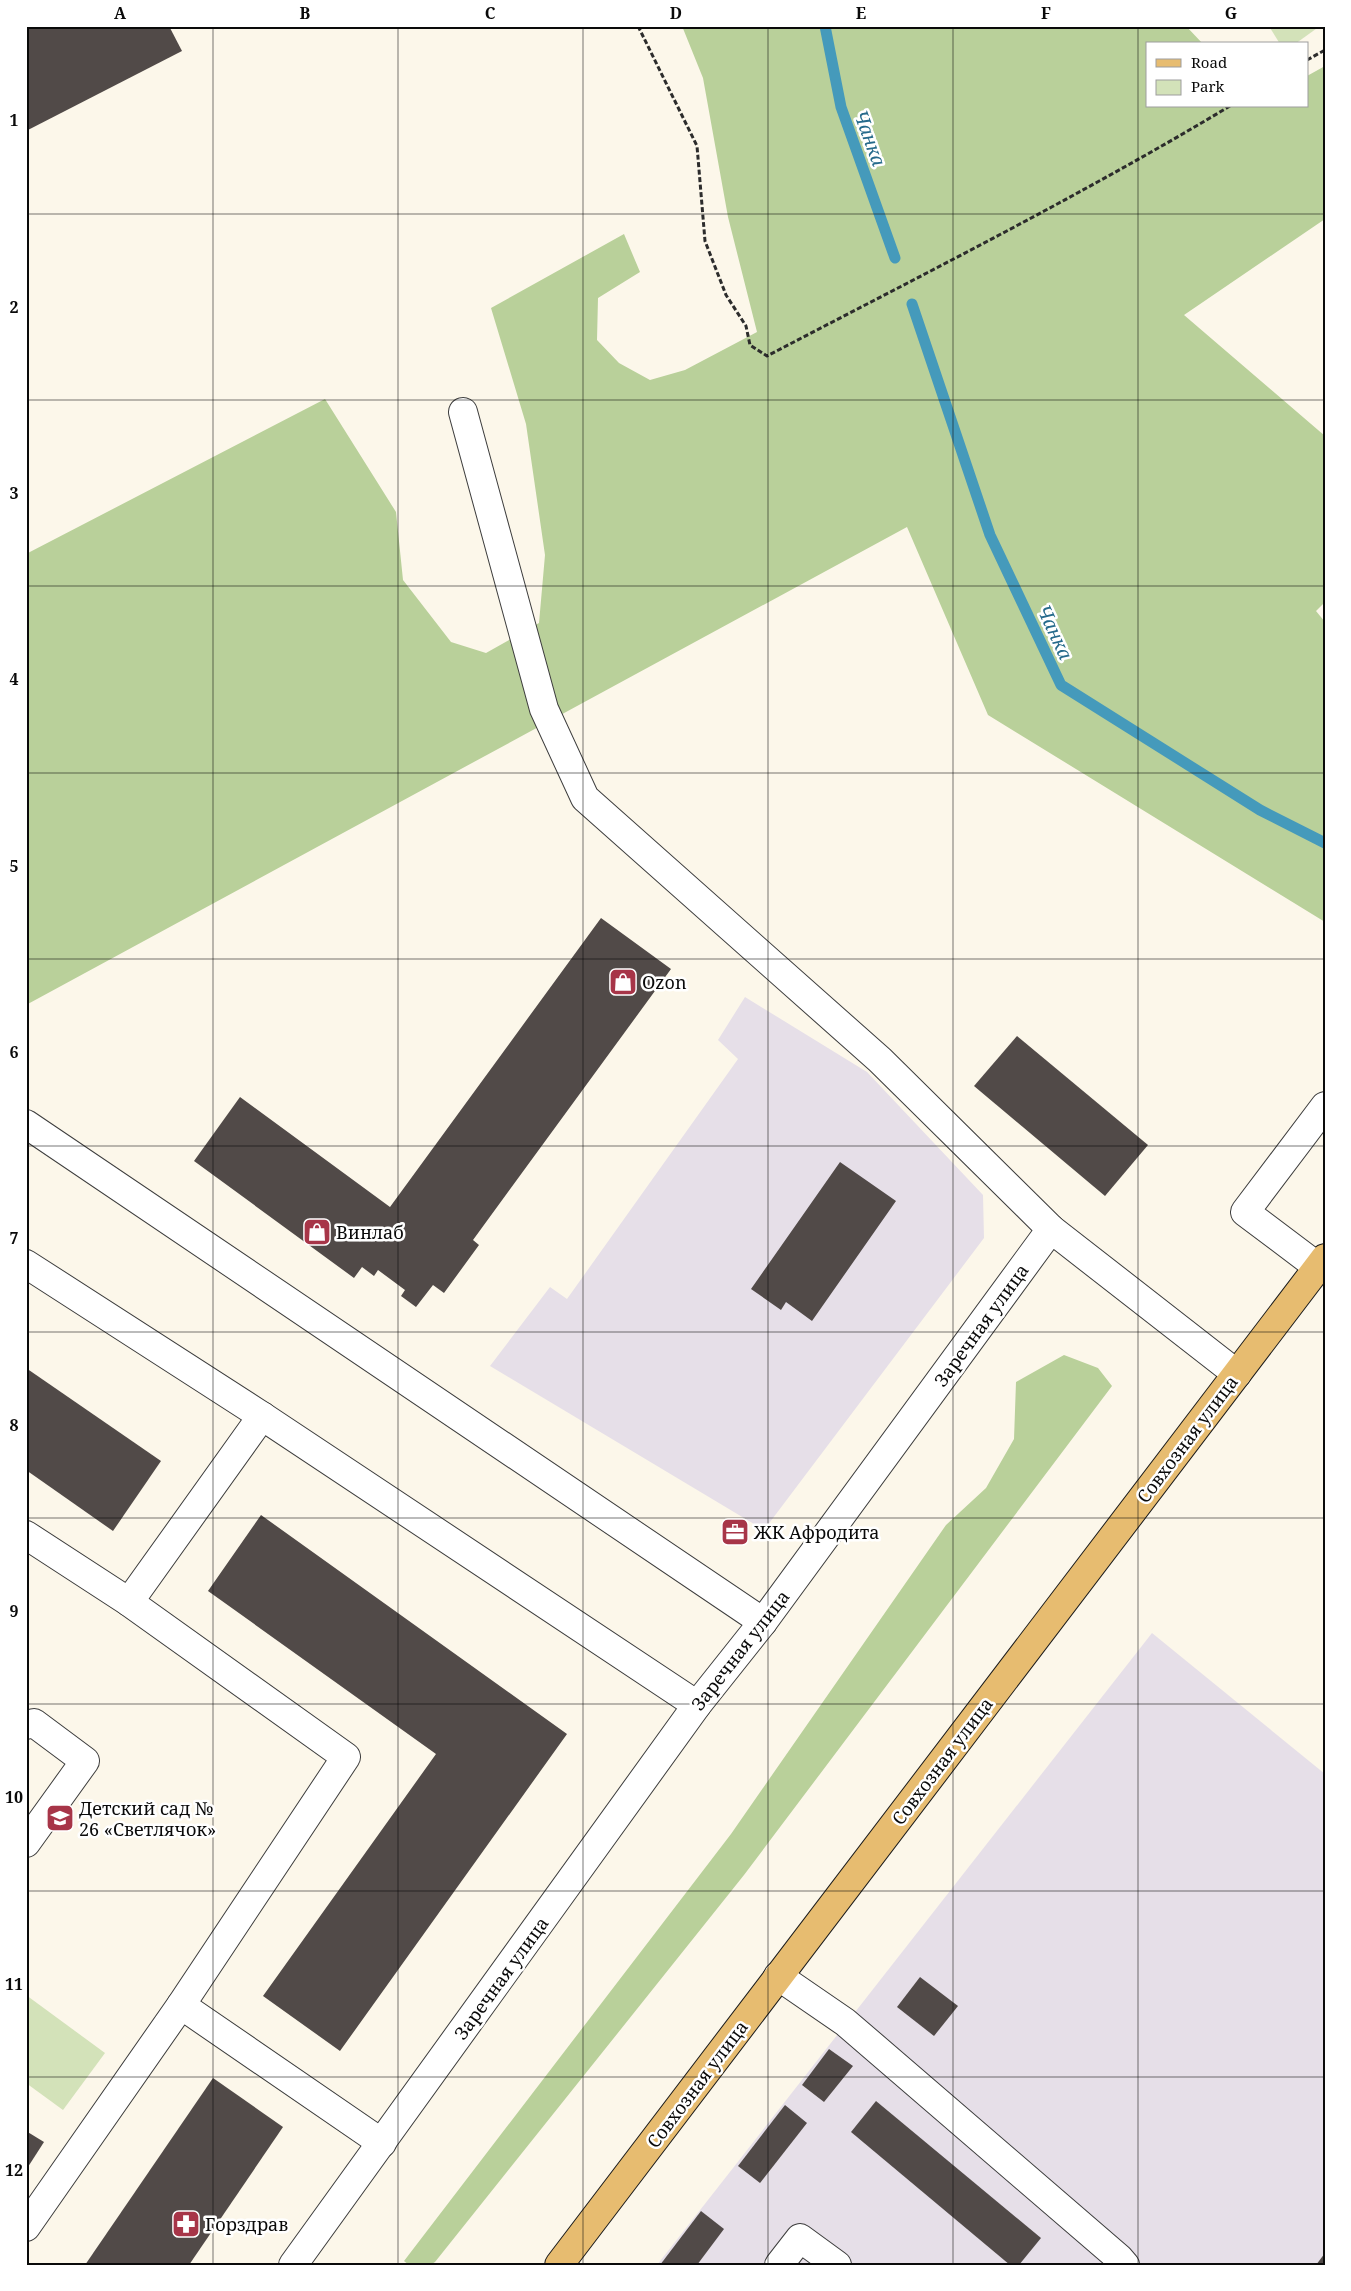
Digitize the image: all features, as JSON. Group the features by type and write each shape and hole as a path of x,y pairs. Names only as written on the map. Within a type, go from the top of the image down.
{"main road":[{"name":"Совхозная улица","path":"563,2263 778,1976 1321,1263"}],"street":[{"path":"463,412 544,709 585,798 880,1060 1052,1229 1238,1374"},
{"path":"1321,1263 1245,1212 1325,1106"},
{"path":"26,1124 763,1622"},
{"name":"Заречная улица","path":"293,2265 697,1705 763,1622 1052,1229"},
{"path":"26,1264 262,1416 697,1705"},
{"path":"129,1602 262,1416"},
{"path":"26,1535 129,1602 346,1757 181,2005 26,2227"},
{"path":"26,1725 34,1723 85,1761 26,1843"},
{"path":"778,1976 845,2022 1120,2258 1125,2265"},
{"path":"181,2005 382,2143"},
{"path":"779,2265 800,2238 837,2265"}],"path":[{"path":"638,26 697,146 705,241 726,295 746,326 750,344 767,356 1008,230 1176,139 1227,108"},
{"path":"1308,59 1325,50"}],"shaded area":[{"path":"745,997 867,1072 983,1195 984,1238 764,1530 490,1366 550,1287 567,1299 738,1059 718,1040"},
{"path":"1152,1633 1325,1774 1325,2265 657,2265"}],"green space":[{"path":"682,26 1186,26 1201,42 1146,42 1146,108 1308,108 1308,75 1325,66 1325,219 1184,315 1325,436 1325,602 1316,611 1325,622 1325,922 988,715 907,527 26,1005 26,554 325,399 396,512 403,580 451,642 486,653 539,623 545,555 526,424 491,308 624,234 640,272 598,298 597,340 619,363 650,380 685,370 757,332 728,217 703,78"},
{"path":"1269,26 1320,26 1298,42 1279,42"},
{"path":"1064,1355 1098,1368 1112,1386 744,1875 435,2262 430,2265 409,2265 404,2261 731,1834 946,1525 986,1488 1014,1439 1016,1382"},
{"path":"26,1995 105,2053 63,2110 26,2083"}],"building":[{"path":"26,26 169,26 182,51 26,131"},
{"path":"601,918 671,969 473,1240 479,1245 444,1293 433,1285 416,1307 401,1296 405,1290 378,1270 374,1276 362,1267 354,1278 194,1161 240,1097 390,1207"},
{"path":"1017,1036 1148,1145 1105,1196 974,1086"},
{"path":"840,1162 896,1201 812,1321 786,1302 781,1310 751,1289"},
{"path":"26,1368 161,1461 113,1531 26,1470"},
{"path":"261,1515 567,1734 340,2051 263,1996 436,1754 208,1591"},
{"path":"920,1977 958,2006 934,2036 897,2007"},
{"path":"829,2049 853,2066 824,2102 802,2085"},
{"path":"213,2078 283,2127 189,2265 85,2265"},
{"path":"876,2101 1041,2238 1019,2265 1010,2265 851,2132"},
{"path":"785,2105 807,2123 760,2183 738,2166"},
{"path":"26,2131 44,2142 26,2170"},
{"path":"701,2211 724,2229 697,2265 660,2265"},
{"path":"1325,2253 1325,2265 1316,2265"}],"waterway":[{"name":"Чанка","path":"825,26 841,107 895,258"},
{"name":"Чанка","path":"912,304 990,535 1061,685 1260,810 1325,843"}],"place":[{"name":"Ozon","path":"623,982"},
{"name":"Винлаб","path":"317,1232"},
{"name":"ЖК Афродита","path":"735,1532"},
{"name":"Детский сад № 26 «Светлячок»","path":"60,1818"},
{"name":"Горздрав","path":"186,2224"}]}
